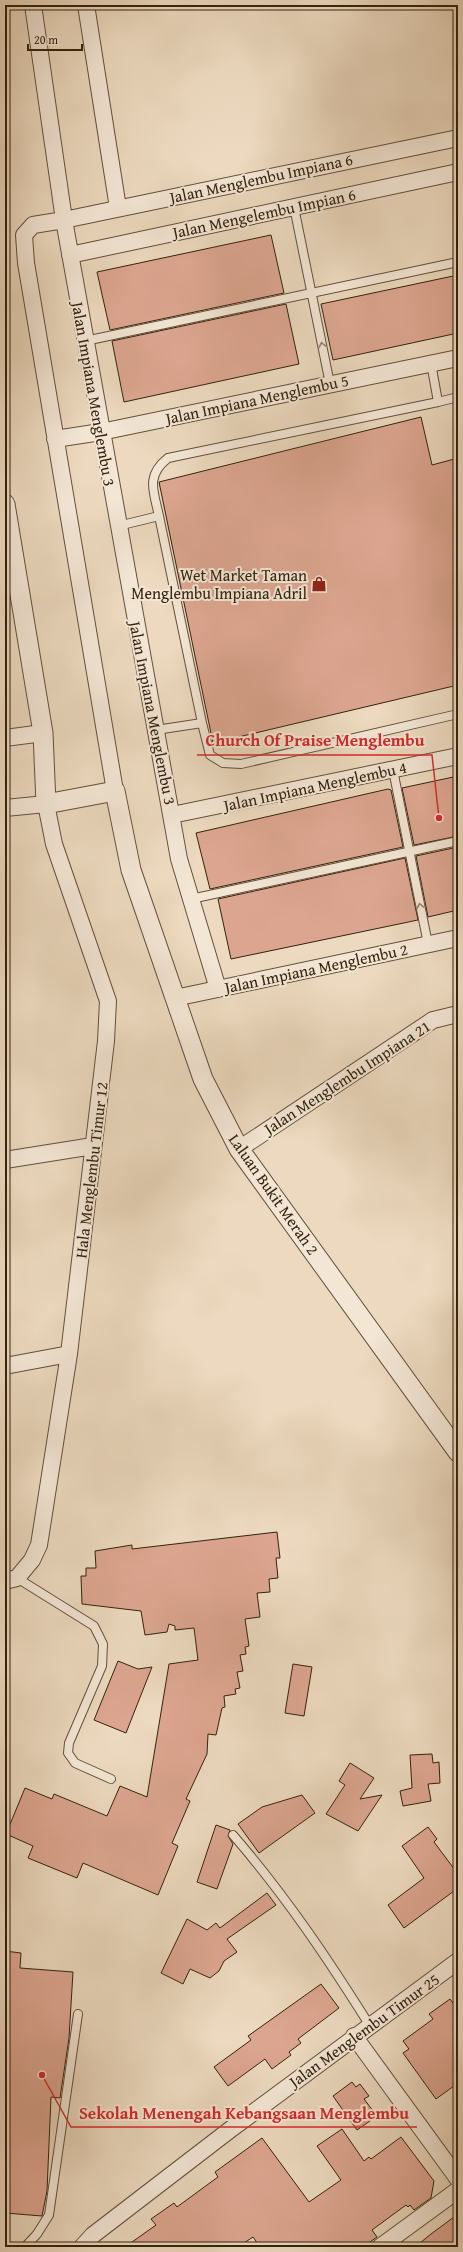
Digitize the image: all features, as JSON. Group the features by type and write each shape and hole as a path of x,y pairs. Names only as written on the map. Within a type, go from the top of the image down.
{"street":[{"name":"Jalan Impiana Menglembu 3","path":"33,5 64,220 100,432 179,859 218,989"},
{"path":"87,5 118,208"},
{"name":"Jalan Menglembu Impiana 6","path":"55,439 26,263 24,235 33,225 64,220 458,138"},
{"name":"Jalan Mengelembu Impian 6","path":"70,255 458,172"},
{"name":"Jalan Impiana Menglembu 5","path":"55,439 100,432 458,358"},
{"path":"5,808 46,804 115,791 55,439"},
{"path":"5,504 43,733 46,804"},
{"path":"5,738 43,733"},
{"name":"Jalan Impiana Menglembu 4","path":"172,815 458,756"},
{"name":"Laluan Bukit Merah 2","path":"115,791 131,870 203,1079 239,1149 458,1452"},
{"name":"Hala Menglembu Timur 12","path":"11,1579 32,1560 39,1545 69,1354 106,1040 108,1001 54,844 46,804"},
{"name":"Jalan Impiana Menglembu 2","path":"175,998 458,938"},
{"name":"Jalan Menglembu Impiana 21","path":"239,1149 433,1020 458,1014"},
{"path":"5,1160 93,1146"},
{"path":"5,1366 69,1354"},
{"name":"Jalan Menglembu Timur 25","path":"82,2247 93,2235 354,2036 370,2026 458,1961"},
{"path":"354,2036 458,2179"},
{"path":"380,2247 458,2190"}],"lane":[{"path":"294,207 330,384"},
{"path":"85,341 458,262"},
{"path":"431,363 438,402"},
{"path":"458,397 168,458 157,467 153,483 202,723 210,754 223,763 240,764 458,714"},
{"path":"118,526 159,516"},
{"path":"156,730 202,723"},
{"path":"392,770 428,944"},
{"path":"191,899 458,841"},
{"path":"11,1579 94,1626 103,1644 102,1666 69,1743 68,1753 75,1763 111,1780"},
{"path":"233,1835 264,1872 315,1939 370,2026"},
{"path":"25,2247 37,2234 49,2215 78,2014"}],"building":[{"path":"271,235 284,293 110,330 97,272"},
{"path":"458,275 458,333 333,360 321,304"},
{"path":"286,304 299,364 124,402 112,341"},
{"name":"Wet Market Taman Menglembu Impiana Adril","path":"421,417 432,465 458,458 458,685 213,743 159,482"},
{"path":"458,776 458,836 414,845 402,788"},
{"path":"388,789 391,790 403,847 210,889 196,833"},
{"path":"458,847 458,910 428,917 416,856"},
{"path":"405,858 418,920 231,959 218,899"},
{"path":"277,1532 280,1558 276,1558 278,1578 269,1579 270,1592 257,1593 260,1617 245,1619 249,1646 245,1647 246,1654 240,1655 243,1671 237,1672 240,1688 235,1689 236,1694 224,1696 225,1707 222,1708 216,1735 208,1734 207,1754 186,1799 190,1801 172,1843 178,1846 158,1895 83,1863 77,1878 28,1858 33,1846 6,1834 25,1788 52,1799 54,1794 107,1816 120,1786 147,1797 169,1664 198,1660 194,1628 175,1630 175,1626 169,1624 167,1632 145,1635 141,1611 82,1604 81,1576 86,1576 86,1568 96,1568 95,1551 132,1545 132,1549"},
{"path":"118,1661 138,1669 152,1667 126,1733 94,1720"},
{"path":"293,1664 312,1667 304,1716 285,1713"},
{"path":"432,1754 433,1763 439,1762 440,1783 428,1784 431,1801 403,1806 400,1791 412,1788 410,1755"},
{"path":"350,1763 374,1778 360,1799 382,1795 358,1831 326,1814 345,1785 339,1781"},
{"path":"302,1795 315,1813 259,1853 238,1824 262,1807"},
{"path":"216,1825 230,1830 228,1836 233,1844 217,1889 197,1882"},
{"path":"428,1827 437,1839 434,1842 458,1874 458,1888 404,1928 388,1905 424,1878 402,1846"},
{"path":"267,1893 276,1905 227,1939 237,1952 224,1961 219,1971 210,1978 190,1969 183,1984 161,1973 187,1919 207,1930 216,1923 220,1928"},
{"path":"5,1951 21,1953 20,1968 73,1972 69,2038 60,2098 51,2097 47,2191 42,2216 5,2213"},
{"path":"321,1984 339,2008 298,2039 301,2043 289,2052 291,2055 272,2069 265,2059 228,2086 214,2067 251,2040 248,2036"},
{"path":"450,1999 458,2010 458,2083 436,2099 403,2053 409,2049 403,2041 433,2019 429,2014"},
{"path":"352,2082 356,2087 360,2084 369,2096 364,2099 377,2116 357,2130 333,2096"},
{"path":"342,2129 364,2161 369,2157 371,2159 401,2137 434,2181 431,2198 414,2210 410,2205 408,2207 406,2205 372,2230 377,2237 363,2247 260,2247 253,2237 238,2247 125,2247 156,2225 151,2219 174,2203 177,2207 218,2177 215,2172 262,2138 309,2202 341,2180 317,2146"},
{"path":"458,2214 458,2247 415,2247 431,2234"}],"place":[{"name":"Wet Market Taman Menglembu Impiana Adril","path":"319,584"},
{"name":"Church Of Praise Menglembu","path":"439,818"},
{"name":"Sekolah Menengah Kebangsaan Menglembu","path":"42,2075"}]}
